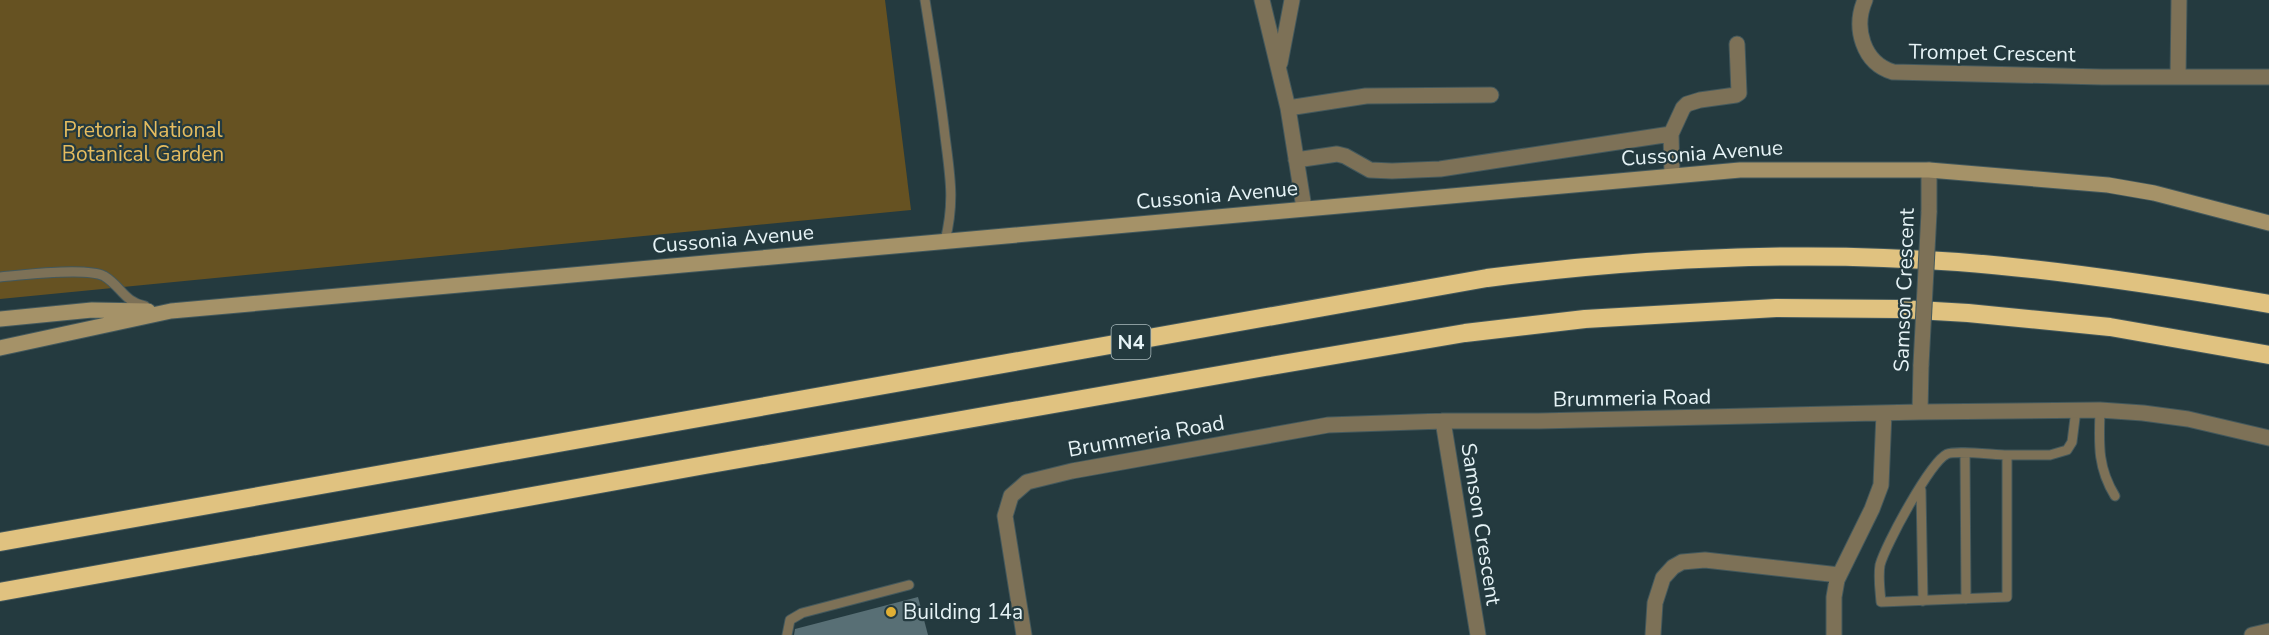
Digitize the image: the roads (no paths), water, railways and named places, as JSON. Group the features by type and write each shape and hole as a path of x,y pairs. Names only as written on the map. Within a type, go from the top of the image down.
{"highway":[{"name":"N4","path":"0,542 1487,278 1572,267 1659,260 1768,257 1958,262 2117,279 2269,304"},
{"name":"N4","path":"0,592 1264,367 1465,333 1585,319 1776,309 1912,310 1968,313 2110,327 2269,355"}],"main road":[{"name":"Cussonia Avenue","path":"0,319 92,310 169,312 1672,174 1760,169 1929,170 2120,186 2154,192 2269,223"},
{"name":"Cussonia Avenue","path":"0,348 169,312"}],"street":[{"path":"1262,0 1288,108 1304,208"},
{"path":"1279,69 1292,0"},
{"name":"Trompet Crescent","path":"1865,0 1861,24 1866,51 1876,64 1893,72 2269,77"},
{"path":"2178,0 2178,77"},
{"path":"1672,174 1671,134 1687,104 1739,93 1737,44"},
{"path":"1288,108 1366,96 1491,96"},
{"path":"1296,160 1337,154 1346,156 1370,170 1440,169 1671,134"},
{"name":"Samson Crescent","path":"1920,412 1929,170"},
{"name":"Brummeria Road","path":"1024,635 1005,516 1009,501 1017,489 1030,480 1328,425 1443,420 1539,421 2100,410 2188,419 2269,438"},
{"path":"1834,635 1834,597 1839,575 1872,509 1881,485 1884,413"},
{"name":"Samson Crescent","path":"1443,420 1478,635"},
{"path":"1653,635 1655,603 1659,589 1668,571 1682,562 1705,560 1839,575"},
{"path":"2252,635 2269,631"}],"lane":[{"path":"925,0 951,180 952,214 945,241"},
{"path":"0,277 61,273 100,275 110,280 132,302 169,312"},
{"path":"2007,455 2007,597 1881,602 1880,566 1890,541 1933,468 1946,455 1956,452 2050,455 2067,450 2072,442 2076,410"},
{"path":"2100,410 2101,461 2105,479 2115,496"},
{"path":"1965,454 1966,599"},
{"path":"1921,487 1923,601"},
{"path":"787,635 790,620 802,613 909,585"}],"place":[{"name":"Building 14a","path":"891,612"}],"park label":[{"name":"Pretoria National Botanical Garden","path":"143,142"}]}
